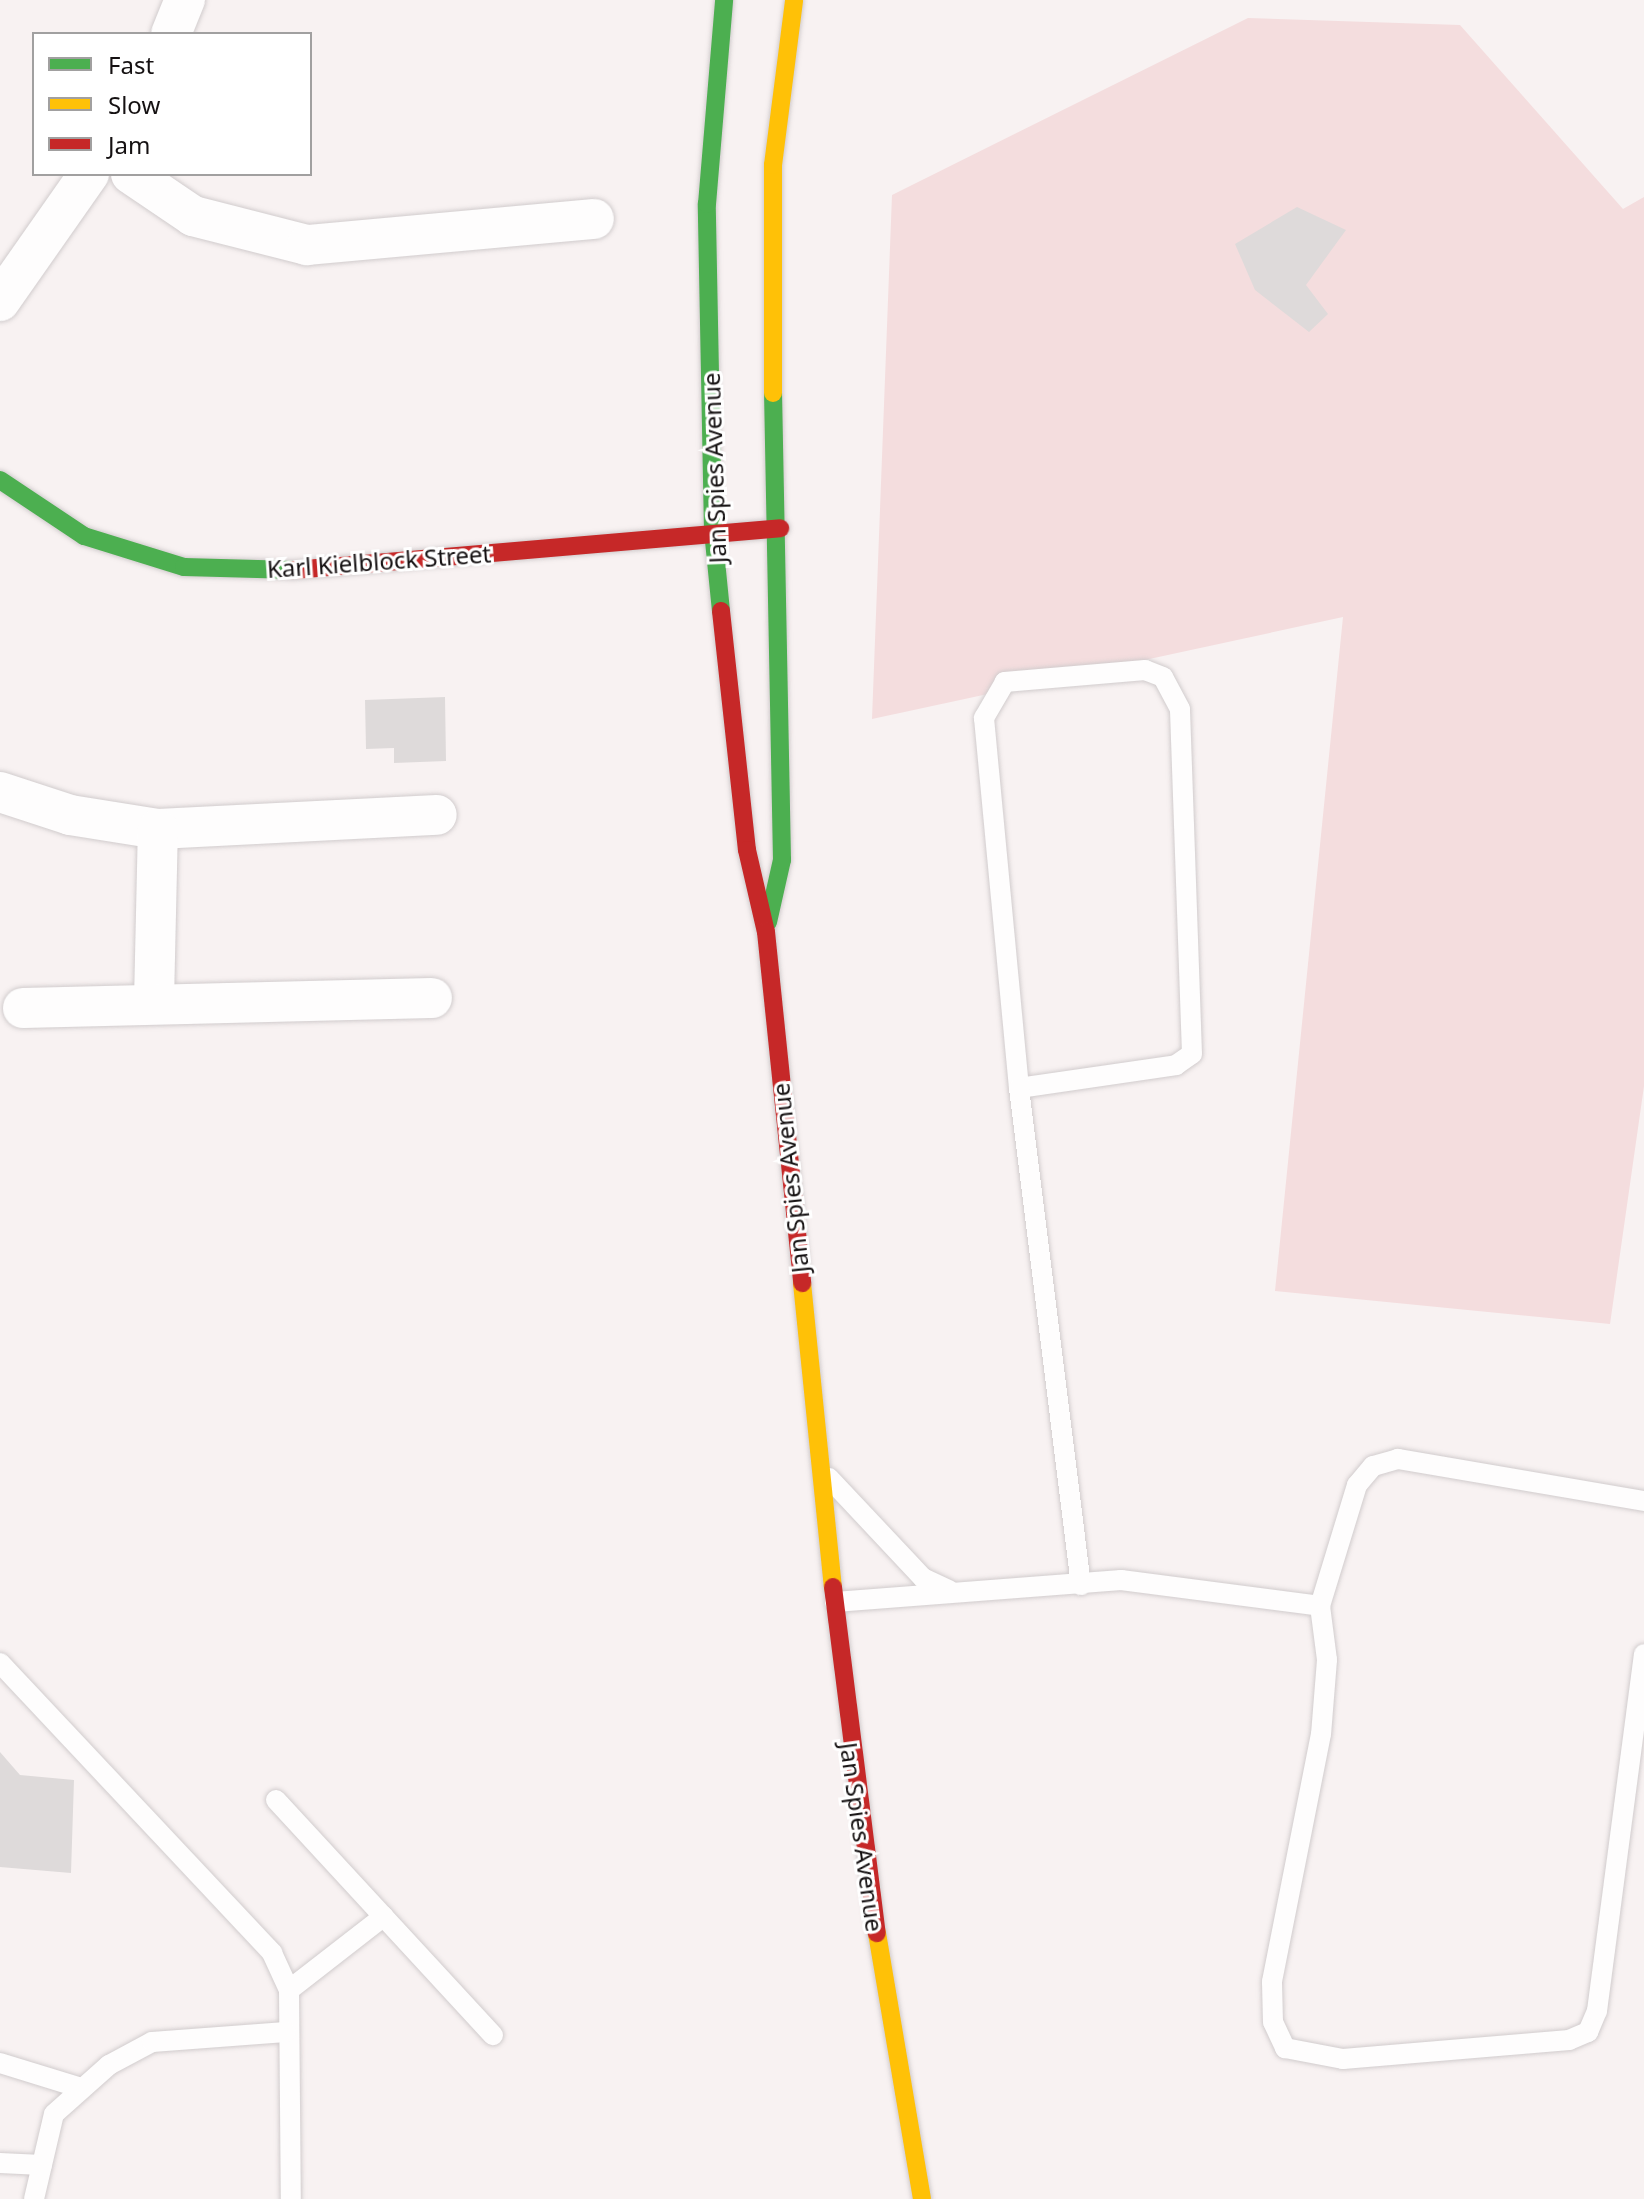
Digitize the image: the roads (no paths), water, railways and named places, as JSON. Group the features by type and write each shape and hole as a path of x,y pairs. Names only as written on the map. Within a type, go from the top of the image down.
{"street":[{"path":"172,32 185,0"},
{"name":"Jan Spies Avenue","path":"724,0 707,204 713,531 747,850 766,932 824,1472 854,1796 922,2199"},
{"name":"Jan Spies Avenue","path":"766,932 782,860 780,528 768,303 773,165 794,0"},
{"path":"0,301 88,176"},
{"path":"134,176 193,216 307,245 594,219"},
{"name":"Karl Kielblock Street","path":"0,480 84,536 184,567 269,572 713,531 780,528"},
{"path":"0,792 70,815 158,829 437,815"},
{"path":"154,1001 158,829"},
{"path":"23,1008 154,1001 432,998"}],"lane":[{"path":"1019,1088 1176,1065 1192,1054 1180,709 1163,677 1145,670 1005,682 988,702 1019,1088 1081,1585"},
{"path":"1644,1501 1386,1460 1357,1485 1320,1606 1327,1660 1321,1734 1272,1982 1278,2038 1309,2057 1569,2040 1588,2032 1597,2011 1644,1654"},
{"path":"824,1472 923,1578 949,1590"},
{"path":"835,1602 876,1604 949,1590 1142,1581 1320,1606"},
{"path":"0,1663 272,1953 289,1990 286,2032 291,2199"},
{"path":"276,1800 493,2035"},
{"path":"289,1990 384,1916"},
{"path":"34,2199 54,2114 78,2087 152,2042 286,2032"},
{"path":"0,2063 78,2087"},
{"path":"0,2163 42,2165"}]}
